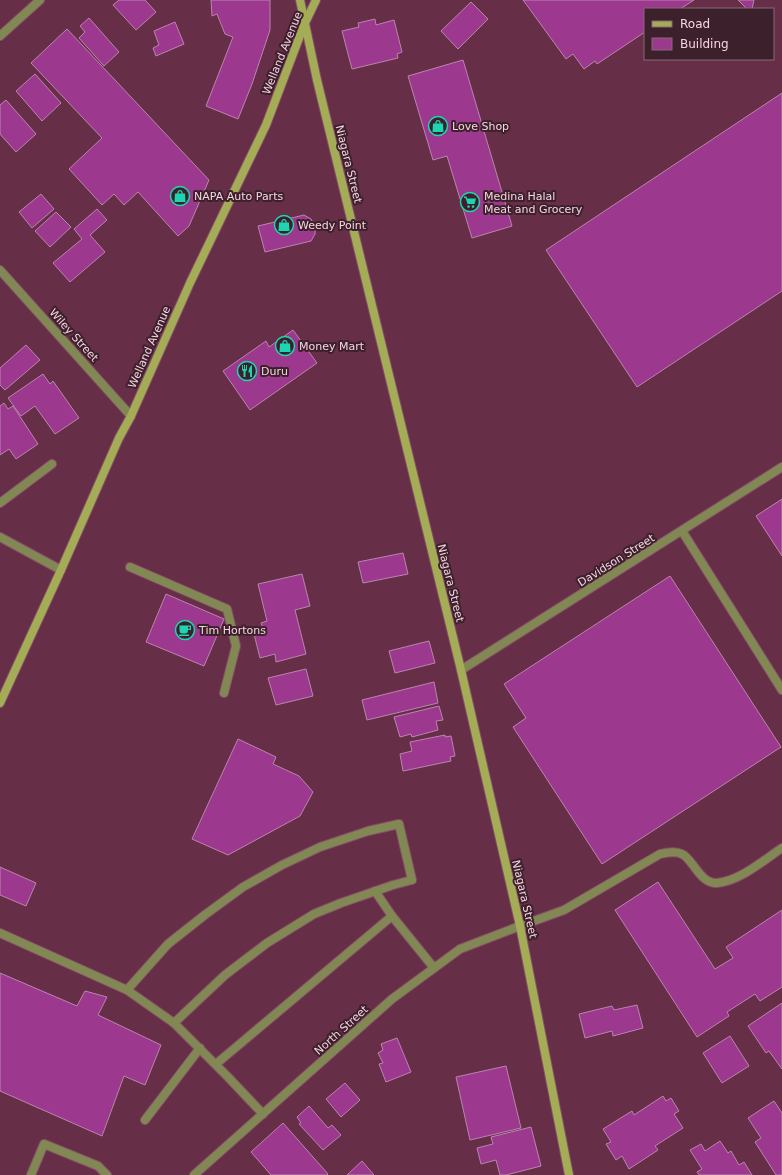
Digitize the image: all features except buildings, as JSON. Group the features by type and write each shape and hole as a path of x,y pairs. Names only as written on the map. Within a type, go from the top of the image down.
{"main road":[{"name":"Niagara Street","path":"300,0 304,25 461,670 520,926 570,1175"},
{"name":"Welland Avenue","path":"0,702 190,283 266,124 304,25 316,0"}],"street":[{"path":"0,36 40,0"},
{"name":"Wiley Street","path":"0,270 131,416"},
{"path":"0,503 52,464"},
{"name":"Davidson Street","path":"461,670 782,468"},
{"path":"682,531 782,690"},
{"path":"0,537 61,570"},
{"path":"130,567 227,609 236,646 224,693"},
{"path":"127,990 168,944 243,887 282,865 320,847 368,831 399,824 412,880 375,891 314,914 267,943 225,975 174,1023"},
{"name":"North Street","path":"194,1175 392,999 460,949 564,910 660,854 670,852 683,854 701,876 708,881 716,883 729,880 745,873 782,848"},
{"path":"375,891 392,916 434,968"},
{"path":"216,1064 392,916"},
{"path":"0,933 127,990 174,1023 216,1064 263,1114"},
{"path":"145,1120 200,1048"},
{"path":"31,1175 44,1144 98,1166 107,1175"}],"place":[{"name":"Love Shop","path":"438,126"},
{"name":"NAPA Auto Parts","path":"180,196"},
{"name":"Medina Halal Meat and Grocery","path":"470,202"},
{"name":"Weedy Point","path":"284,225"},
{"name":"Money Mart","path":"285,346"},
{"name":"Duru","path":"247,371"},
{"name":"Tim Hortons","path":"185,630"}]}
